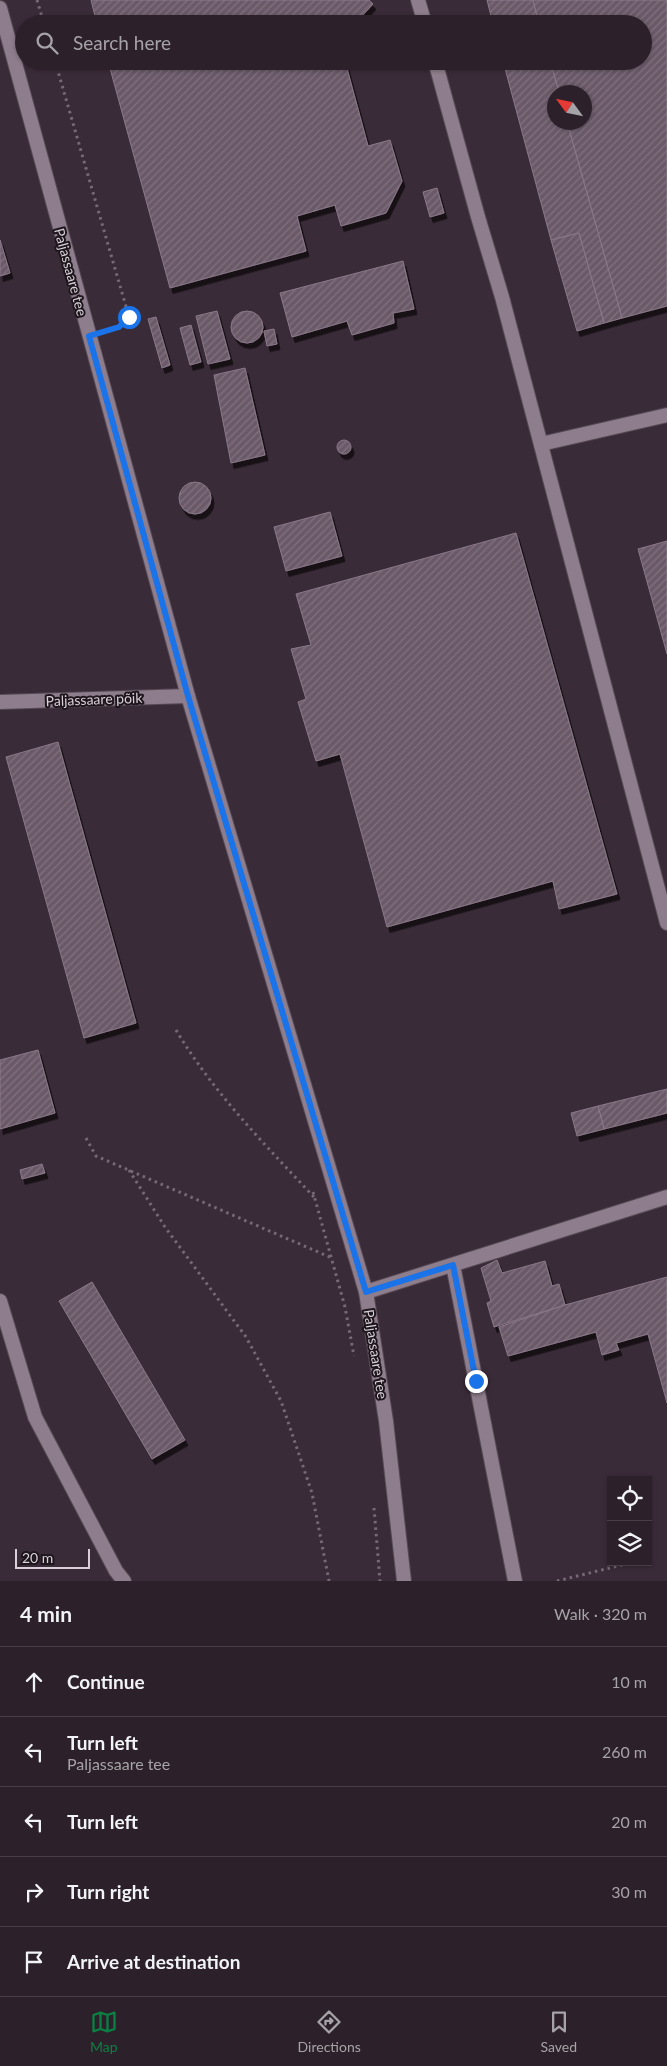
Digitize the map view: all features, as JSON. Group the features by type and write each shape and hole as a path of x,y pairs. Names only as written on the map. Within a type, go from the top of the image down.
{"street":[{"path":"418,0 422,15"},
{"name":"Paljassaare tee","path":"0,8 15,63"},
{"name":"Paljassaare tee","path":"17,70 188,696 366,1292 386,1421 404,1581"},
{"path":"437,70 502,297 667,922"},
{"path":"541,444 667,415"},
{"name":"Paljassaare põik","path":"0,702 188,696"},
{"path":"366,1292 453,1265 478,1255 667,1197"},
{"path":"453,1265 515,1581"},
{"path":"0,1301 35,1417 116,1571 124,1581"}],"path":[{"path":"37,0 41,15"},
{"path":"58,70 129,317 119,327 89,336"},
{"path":"176,1030 190,1054 251,1130 315,1197"},
{"path":"86,1138 96,1156 331,1257 338,1264"},
{"path":"129,1170 166,1227 246,1336 281,1401 312,1493 329,1581"},
{"path":"557,1581 618,1566"}],"building":[{"path":"91,0 369,0 373,4 363,15 95,15"},
{"path":"487,0 533,0 537,15 491,15"},
{"path":"533,0 667,0 667,306 622,318 569,130 592,130 592,85 557,85 553,70 652,70 652,15 537,15"},
{"path":"110,70 347,70 368,146 390,140 402,181 386,213 341,226 335,205 297,216 306,251 170,288"},
{"path":"505,70 553,70 557,85 547,85 547,130 569,130 622,318 604,323 579,233 551,240"},
{"path":"437,188 444,213 430,217 423,192"},
{"path":"579,233 604,323 577,331 551,240"},
{"path":"0,240 10,273 0,276"},
{"path":"403,261 414,309 393,313 394,323 352,335 347,321 292,337 280,293"},
{"path":"217,311 230,359 208,364 196,316"},
{"path":"247,311 259,315 263,327 259,339 247,343 235,339 231,327 235,315"},
{"path":"156,317 170,365 162,368 148,319"},
{"path":"191,325 201,362 190,365 180,328"},
{"path":"274,329 277,344 267,346 264,331"},
{"path":"245,368 265,455 231,463 214,375"},
{"path":"341,440 347,440 351,447 347,454 341,454 337,450 337,444"},
{"path":"195,482 201,483 206,487 210,492 210,504 206,509 201,513 195,514 189,513 184,509 180,504 179,498 180,492 184,487 189,483"},
{"path":"330,512 342,556 286,571 274,527"},
{"path":"516,533 617,894 559,909 553,881 387,927 340,754 316,761 298,702 306,699 291,649 311,645 296,594"},
{"path":"667,541 667,654 638,549"},
{"path":"58,742 136,1023 84,1038 6,757"},
{"path":"38,1050 55,1113 0,1129 0,1060"},
{"path":"667,1089 667,1113 604,1129 598,1106"},
{"path":"598,1106 604,1129 577,1136 571,1113"},
{"path":"42,1164 45,1173 22,1179 20,1170"},
{"path":"497,1260 502,1273 545,1261 552,1286 559,1284 565,1305 494,1327 487,1303 491,1301 481,1268"},
{"path":"667,1277 667,1403 648,1334 616,1343 619,1350 602,1355 596,1332 508,1356 499,1327 565,1305"},
{"path":"92,1282 185,1440 152,1459 59,1301"}],"route":[{"path":"129,317 119,327 89,336 188,696 366,1292 453,1265 476,1381"}]}
